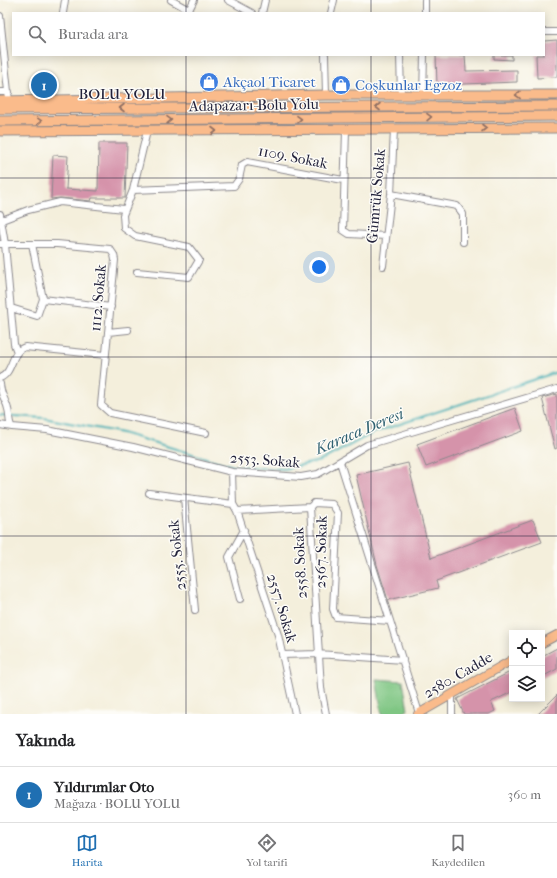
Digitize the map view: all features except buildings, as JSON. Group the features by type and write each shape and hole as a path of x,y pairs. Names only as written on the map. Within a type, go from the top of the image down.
{"highway":[{"path":"5,101 326,96 557,95"},
{"name":"BOLU YOLU","path":"0,109 557,106"},
{"name":"Adapazarı-Bolu Yolu","path":"0,121 557,116"},
{"path":"0,131 557,128"}],"main road":[{"path":"545,641 557,635"},
{"name":"2580. Cadde","path":"419,714 509,662"}],"street":[{"path":"62,12 65,0"},
{"path":"171,0 189,10 194,0"},
{"path":"228,0 250,12"},
{"path":"262,12 265,0"},
{"path":"331,12 334,0"},
{"path":"425,0 425,12"},
{"path":"0,16 8,92 5,101"},
{"path":"545,32 557,32"},
{"path":"325,56 326,96"},
{"path":"400,56 402,96"},
{"path":"423,96 424,56"},
{"path":"0,92 8,92"},
{"name":"Gümrük Sokak","path":"383,266 391,194 394,129"},
{"path":"346,130 343,180 343,231 349,234 386,236"},
{"path":"137,272 189,277 199,260 189,247 135,236 124,228 124,209 133,190 146,131"},
{"name":"1109. Sokak","path":"133,190 234,186 239,179 242,165 247,162 343,180"},
{"path":"391,194 457,206 463,214 463,242"},
{"path":"17,352 14,344 11,308 2,244 1,217 60,202 124,209"},
{"name":"1112. Sokak","path":"2,244 73,244 110,249 115,260 101,405 110,413 206,433"},
{"path":"11,308 37,316 43,299 32,244"},
{"path":"43,299 111,307"},
{"path":"108,332 128,330"},
{"path":"0,378 7,374 17,352 25,347 105,355"},
{"path":"0,384 1,396 8,407 11,426"},
{"name":"2553. Sokak","path":"0,425 47,430 133,447 232,472 301,477 318,474 367,445 557,389"},
{"path":"340,462 419,714"},
{"path":"149,493 233,504 232,472"},
{"name":"2555. Sokak","path":"184,498 195,610"},
{"name":"2567. Sokak","path":"310,507 314,503 332,504 338,513 333,609 336,617 390,621"},
{"name":"2557. Sokak","path":"233,504 244,530 278,635 295,714"},
{"path":"237,511 310,507"},
{"name":"2558. Sokak","path":"310,507 318,654 321,688 326,714"},
{"path":"240,599 229,557 244,530"},
{"path":"282,655 318,654 403,660"},
{"path":"452,695 452,714"}],"green space":[{"path":"376,679 403,681 408,710 400,714 382,714"}],"waterway":[{"name":"Karaca Deresi","path":"0,415 44,418 122,433 233,466 284,469 320,461 373,433 557,372"}],"place":[{"name":"Akçaol Ticaret","path":"209,82"},
{"name":"Yıldırımlar Oto","path":"44,85"},
{"name":"Coşkunlar Egzoz","path":"341,85"}]}
